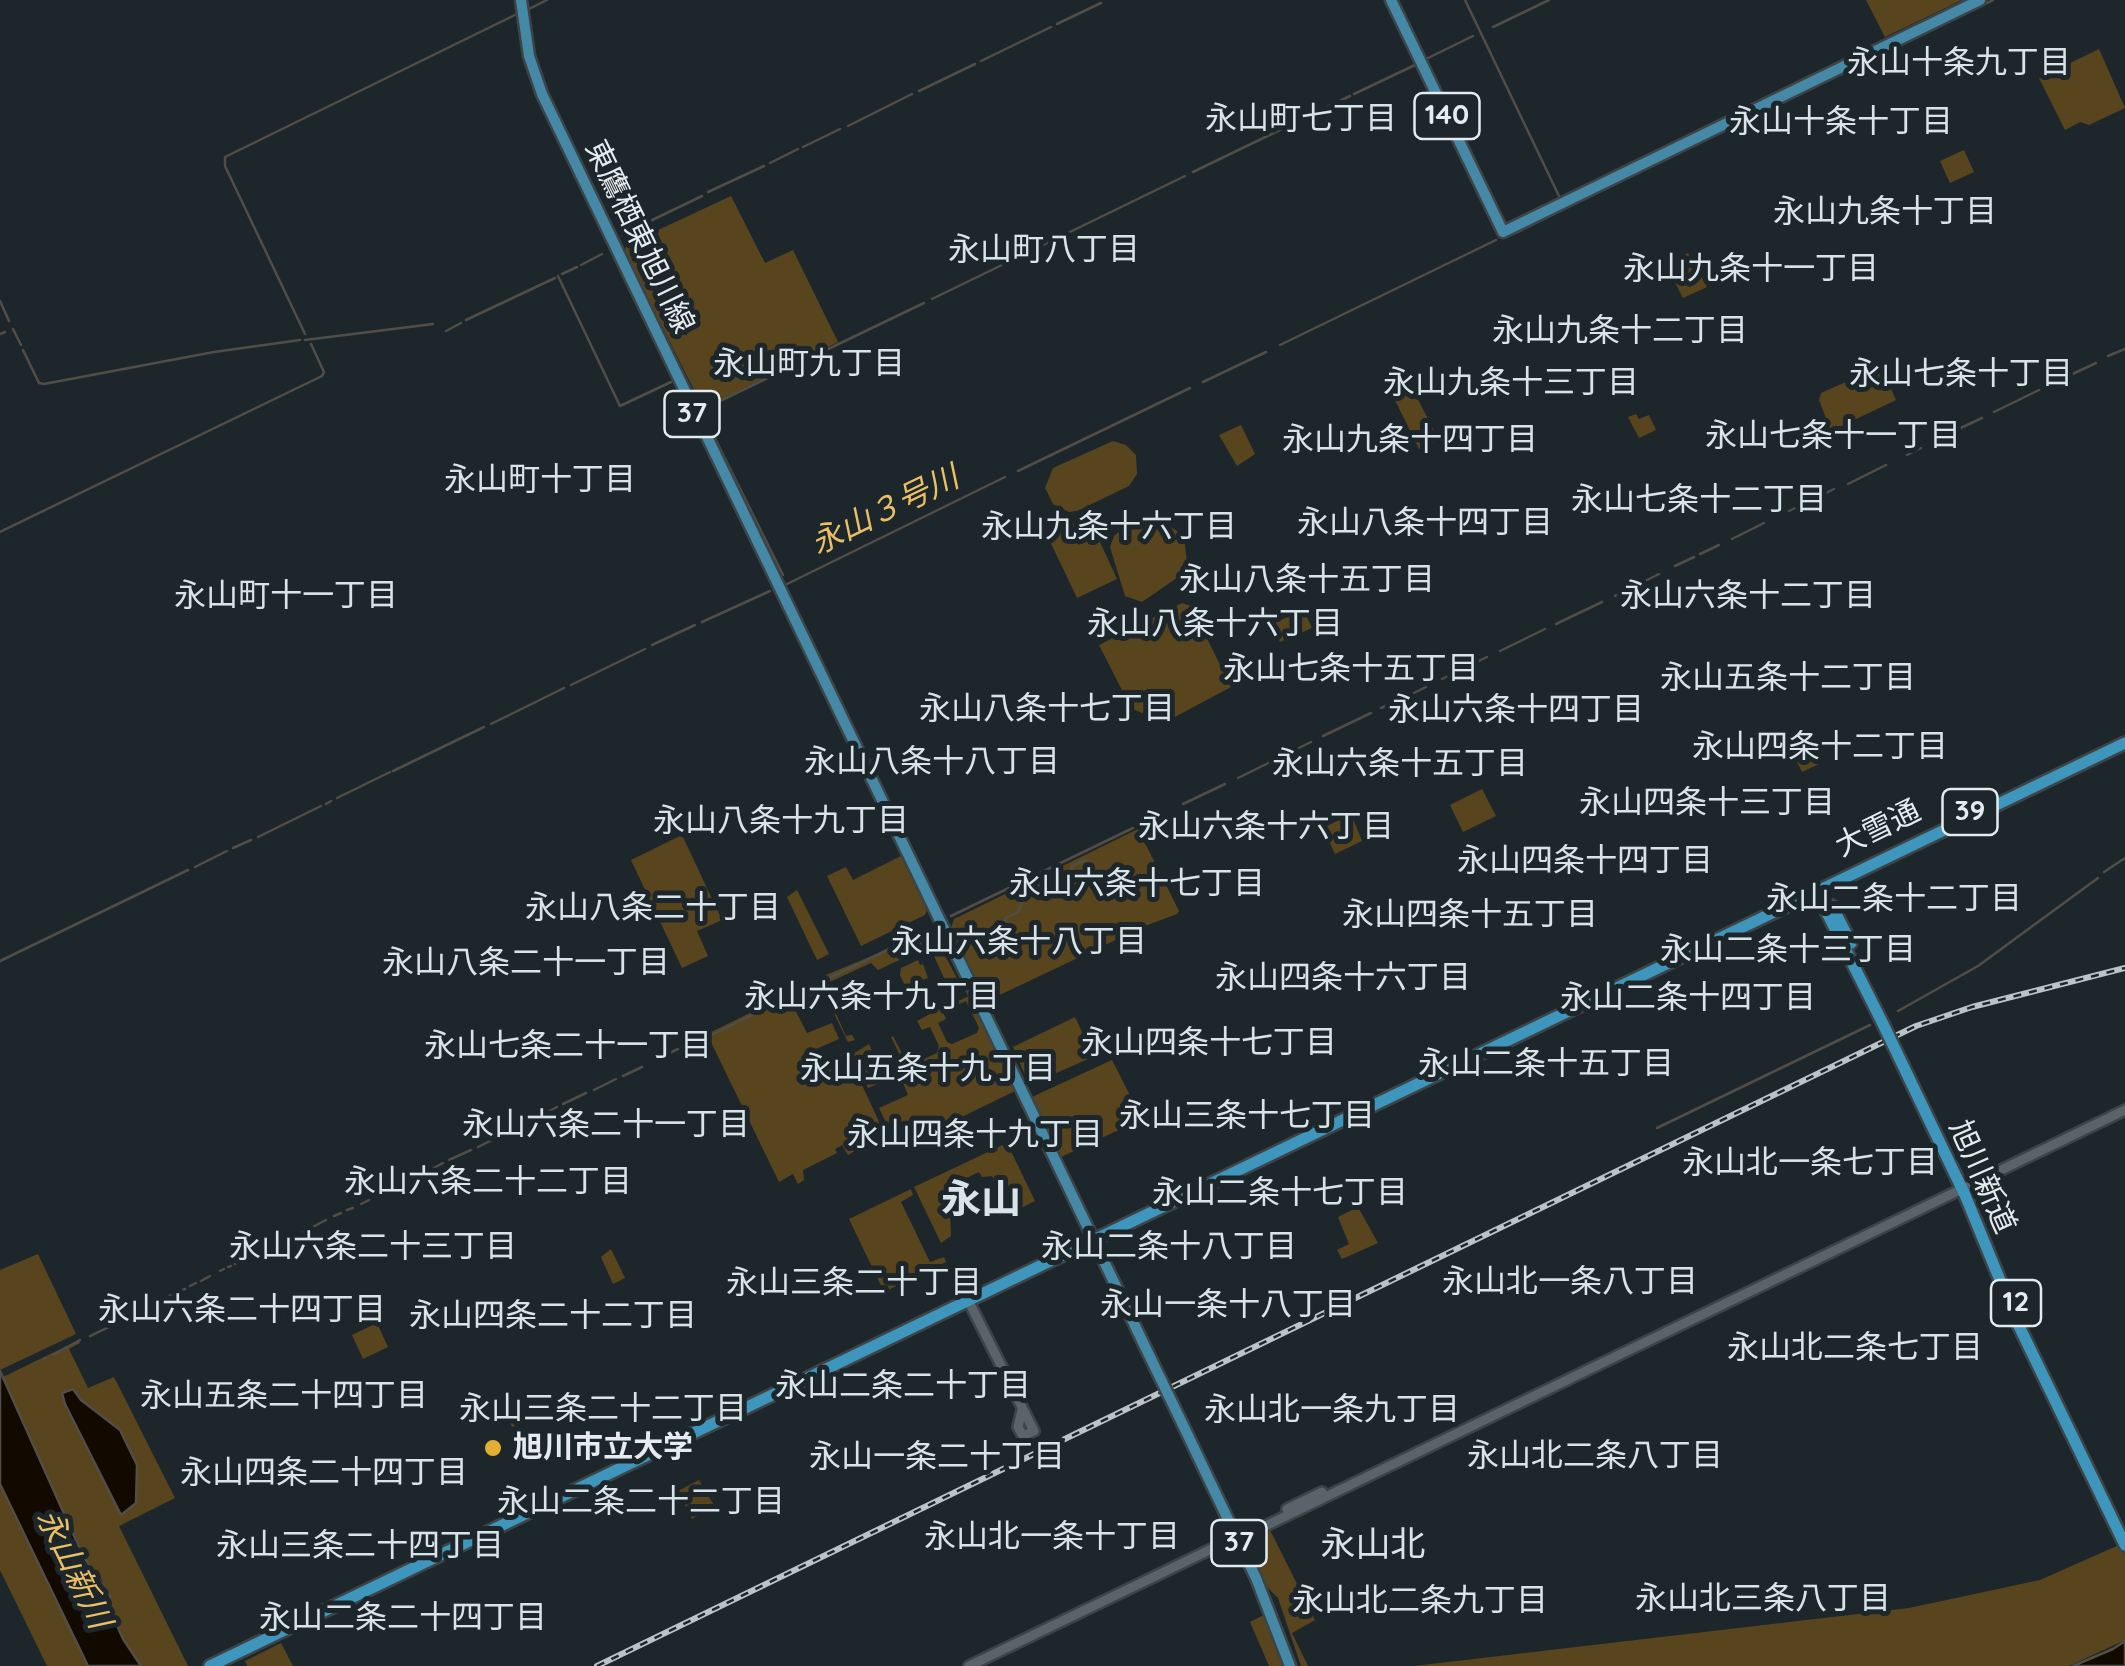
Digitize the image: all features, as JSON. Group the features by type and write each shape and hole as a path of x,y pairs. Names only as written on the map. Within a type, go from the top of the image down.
{"highway":[{"name":"大雪通","path":"210,1666 2125,740"},
{"name":"旭川新道","path":"1818,888 1964,1185 2124,1538"}],"main road":[{"name":"140","path":"1391,0 1503,232 1980,0"},
{"name":"東鷹栖東旭川線","path":"520,9 528,56 542,94 1182,1423 1266,1602 1290,1666"},
{"path":"969,1666 2125,1107"},
{"path":"968,1300 1022,1410"}],"shaded area":[{"path":"1866,0 1962,0 1885,37"},
{"path":"2099,49 2125,108 2089,125 2080,122 2065,130 2039,78"},
{"path":"1964,150 1974,172 1950,183 1940,161"},
{"path":"731,196 765,263 793,250 838,342 703,408 625,252 626,245"},
{"path":"1688,253 1707,287 1683,298 1667,267"},
{"path":"1883,371 1896,400 1831,431 1819,400 1821,393 1866,373 1868,376"},
{"path":"1412,388 1439,440 1419,449 1394,398"},
{"path":"1636,414 1639,419 1649,415 1656,430 1639,438 1628,417"},
{"path":"1241,425 1255,454 1237,466 1219,435"},
{"path":"1113,441 1126,445 1136,455 1137,474 1129,486 1077,511 1069,512 1053,504 1045,488 1053,468"},
{"path":"1088,516 1117,579 1077,598 1047,535"},
{"path":"1148,519 1177,531 1185,545 1187,563 1184,573 1142,602 1125,596 1110,547 1114,536 1128,524"},
{"path":"1182,603 1191,606 1231,687 1173,718 1165,702 1142,713 1131,708 1099,645"},
{"path":"1303,609 1312,628 1280,642 1275,623"},
{"path":"1809,744 1819,764 1802,772 1792,752"},
{"path":"1482,789 1496,816 1463,832 1450,805"},
{"path":"1351,814 1362,841 1335,854 1323,828"},
{"path":"1138,829 1179,911 1177,914 985,1002 950,931 954,919"},
{"path":"682,835 722,920 697,931 708,956 682,968 631,860"},
{"path":"901,856 927,910 925,915 861,946 827,876 846,867 853,880"},
{"path":"797,890 829,954 817,960 787,897"},
{"path":"932,931 959,988 947,993 933,954 928,955 925,948 878,970 871,963 823,985 846,1036 852,1035 855,1040 848,1042 820,985 821,977"},
{"path":"918,960 928,978 905,986 901,968"},
{"path":"807,985 817,993 792,1004 807,1033 832,1023 839,1039 814,1050 821,1064 847,1053 882,1128 851,1143 855,1151 848,1155 842,1145 835,1149 837,1153 803,1170 804,1180 798,1184 793,1174 779,1182 707,1034"},
{"path":"969,996 1015,1091 898,1148 879,1108 908,1095 900,1075 868,1088 853,1054 869,1044 886,1076 904,1064 893,1036 907,1063 937,1053 939,1046 930,1027 922,1030 917,1021 941,1008 946,1019 938,1023 947,1042 952,1044 977,1033 979,1028 966,1001 946,1010 945,1007"},
{"path":"1075,1017 1091,1051 1088,1059 1034,1083 1026,1078 1013,1047"},
{"path":"1112,1060 1142,1119 1059,1158 1032,1097"},
{"path":"1007,1143 1035,1201 1009,1214 992,1176 982,1177 979,1172 956,1183 966,1204 950,1211 951,1236 941,1243 914,1187"},
{"path":"911,1189 913,1195 901,1202 930,1262 944,1257 946,1262 884,1292 849,1219"},
{"path":"1358,1207 1378,1243 1342,1259 1337,1250 1349,1244 1338,1217"},
{"path":"611,1249 625,1278 613,1284 601,1257"},
{"path":"38,1254 76,1334 0,1370 0,1270"},
{"path":"377,1323 388,1347 363,1359 352,1335"},
{"path":"79,1340 69,1349 88,1388 114,1377 175,1498 119,1526 188,1666 141,1666 123,1639 102,1580 83,1556 3,1377"},
{"path":"519,1397 530,1419 512,1427 502,1405"},
{"path":"699,1480 715,1507 692,1519 678,1491"},
{"path":"0,1484 88,1666 47,1666 0,1570"},
{"path":"1270,1530 1315,1620 1292,1633 1308,1666 1301,1666 1278,1598 1267,1587 1249,1545"},
{"path":"2119,1545 2125,1554 2125,1640 2069,1666 1414,1666 1909,1608 2040,1580"},
{"path":"1264,1615 1284,1666 1269,1666 1250,1622"},
{"path":"281,1643 293,1666 247,1666 245,1661"}],"water":[{"name":"永山新川","path":"0,1371 83,1556 110,1596 108,1605 123,1639 141,1666 88,1666 0,1484"},
{"path":"73,1389 81,1400 120,1430 137,1465 136,1503 121,1515 65,1404 62,1393"},
{"path":"2125,1641 2125,1666 2073,1666 2113,1649"}],"waterway":[{"path":"527,10 547,0"},
{"path":"1465,0 1559,196"},
{"path":"1493,27 1549,0"},
{"name":"永山３号川","path":"1949,21 1993,0"},
{"path":"1057,24 1101,3"},
{"path":"305,334 225,166 225,157 519,13"},
{"path":"981,61 1051,27"},
{"path":"1428,58 1473,36"},
{"name":"永山３号川","path":"1711,137 1915,37"},
{"path":"919,91 975,64"},
{"path":"1354,94 1415,65"},
{"path":"848,126 912,94"},
{"path":"1193,172 1350,96"},
{"path":"803,147 840,129"},
{"path":"770,163 798,149"},
{"path":"708,192 764,166"},
{"path":"932,299 1185,176"},
{"path":"642,225 702,196"},
{"name":"永山３号川","path":"1516,233 1554,214"},
{"path":"622,235 636,227"},
{"name":"永山３号川","path":"1280,345 1496,240"},
{"path":"581,265 602,254"},
{"path":"562,274 577,267"},
{"path":"558,276 620,406 671,382"},
{"path":"466,320 555,278"},
{"path":"0,301 9,321"},
{"path":"701,410 924,303"},
{"path":"446,331 461,323"},
{"path":"305,340 433,324"},
{"path":"13,329 21,345"},
{"path":"0,334 5,332"},
{"path":"23,350 39,383 44,384 300,340"},
{"path":"0,532 322,376 324,372 311,344"},
{"path":"2108,356 2125,349"},
{"name":"永山３号川","path":"1203,382 1266,352"},
{"path":"2051,384 2096,363"},
{"path":"684,376 783,575"},
{"name":"永山３号川","path":"1018,471 1190,388"},
{"path":"1994,412 2039,390"},
{"path":"1935,440 1982,418"},
{"path":"1907,455 1921,448"},
{"path":"1848,484 1886,465"},
{"name":"永山３号川","path":"785,585 1005,477"},
{"path":"1789,511 1834,489"},
{"path":"1732,539 1764,523"},
{"path":"1700,554 1719,545"},
{"path":"1675,566 1694,557"},
{"path":"1643,582 1659,574"},
{"path":"1615,596 1629,588"},
{"name":"永山３号川","path":"702,622 770,591"},
{"path":"1556,624 1602,602"},
{"name":"永山３号川","path":"652,645 695,625"},
{"path":"1500,651 1545,629"},
{"name":"永山３号川","path":"571,685 645,649"},
{"path":"1442,679 1487,657"},
{"path":"1410,695 1426,687"},
{"name":"永山３号川","path":"491,724 564,688"},
{"path":"1381,708 1398,700"},
{"path":"1323,736 1371,713"},
{"name":"永山３号川","path":"393,771 484,727"},
{"path":"1238,778 1311,742"},
{"name":"永山３号川","path":"337,798 390,772"},
{"path":"1183,804 1225,784"},
{"name":"永山３号川","path":"326,804 331,801"},
{"name":"永山３号川","path":"258,837 321,806"},
{"path":"951,916 1133,828"},
{"name":"永山３号川","path":"233,848 251,840"},
{"name":"永山３号川","path":"195,867 227,851"},
{"path":"2104,872 2125,858"},
{"path":"1003,927 1006,918 1018,912 1029,888 1064,876 1074,865 1086,860"},
{"name":"永山３号川","path":"0,961 188,870"},
{"path":"1898,1011 1978,966 2098,878"},
{"path":"823,981 908,940"},
{"path":"711,1035 808,988"},
{"path":"1657,1128 1870,1025"},
{"path":"684,1047 708,1035"},
{"path":"659,1058 678,1049"},
{"path":"623,1076 642,1067"},
{"path":"594,1090 616,1079"},
{"path":"563,1104 586,1093"},
{"path":"534,1119 557,1107"},
{"path":"478,1147 528,1122"},
{"path":"449,1160 471,1150"},
{"path":"432,1169 443,1163"},
{"path":"399,1185 408,1181"},
{"path":"383,1193 393,1188"},
{"path":"375,1197 379,1195"},
{"path":"361,1204 369,1200"},
{"path":"347,1210 353,1208"},
{"path":"334,1216 341,1213"},
{"path":"303,1232 326,1220"},
{"path":"278,1243 297,1235"},
{"path":"260,1252 267,1249"},
{"path":"249,1257 256,1254"},
{"path":"235,1264 244,1259"},
{"path":"220,1271 224,1269"},
{"path":"201,1281 210,1276"},
{"path":"190,1286 196,1283"},
{"path":"175,1293 185,1289"},
{"path":"165,1299 171,1295"},
{"path":"90,1336 154,1305"},
{"path":"53,1355 80,1340"}],"railway":[{"path":"597,1666 1916,1026 1972,1007 2125,968"}],"place":[{"name":"旭川市立大学","path":"493,1448"}],"district":[{"name":"永山十条九丁目","path":"1959,63"},
{"name":"永山町七丁目","path":"1301,119"},
{"name":"永山十条十丁目","path":"1841,122"},
{"name":"永山九条十丁目","path":"1885,212"},
{"name":"永山町八丁目","path":"1044,250"},
{"name":"永山九条十一丁目","path":"1751,269"},
{"name":"永山九条十二丁目","path":"1620,331"},
{"name":"永山町九丁目","path":"809,364"},
{"name":"永山七条十丁目","path":"1961,374"},
{"name":"永山九条十三丁目","path":"1511,383"},
{"name":"永山七条十一丁目","path":"1833,436"},
{"name":"永山九条十四丁目","path":"1410,440"},
{"name":"永山町十丁目","path":"540,480"},
{"name":"永山七条十二丁目","path":"1699,500"},
{"name":"永山八条十四丁目","path":"1425,523"},
{"name":"永山九条十六丁目","path":"1109,527"},
{"name":"永山八条十五丁目","path":"1307,580"},
{"name":"永山町十一丁目","path":"286,596"},
{"name":"永山六条十二丁目","path":"1748,596"},
{"name":"永山八条十六丁目","path":"1215,624"},
{"name":"永山七条十五丁目","path":"1351,669"},
{"name":"永山五条十二丁目","path":"1788,678"},
{"name":"永山八条十七丁目","path":"1047,709"},
{"name":"永山六条十四丁目","path":"1516,710"},
{"name":"永山四条十二丁目","path":"1820,747"},
{"name":"永山八条十八丁目","path":"932,762"},
{"name":"永山六条十五丁目","path":"1400,764"},
{"name":"永山四条十三丁目","path":"1707,803"},
{"name":"永山八条十九丁目","path":"781,821"},
{"name":"永山六条十六丁目","path":"1266,827"},
{"name":"永山四条十四丁目","path":"1585,861"},
{"name":"永山六条十七丁目","path":"1137,884"},
{"name":"永山二条十二丁目","path":"1894,899"},
{"name":"永山八条二十丁目","path":"653,908"},
{"name":"永山四条十五丁目","path":"1470,915"},
{"name":"永山六条十八丁目","path":"1019,942"},
{"name":"永山二条十三丁目","path":"1788,950"},
{"name":"永山八条二十一丁目","path":"526,963"},
{"name":"永山四条十六丁目","path":"1343,978"},
{"name":"永山六条十九丁目","path":"872,997"},
{"name":"永山二条十四丁目","path":"1688,998"},
{"name":"永山四条十七丁目","path":"1209,1043"},
{"name":"永山七条二十一丁目","path":"568,1046"},
{"name":"永山二条十五丁目","path":"1546,1064"},
{"name":"永山五条十九丁目","path":"928,1069"},
{"name":"永山三条十七丁目","path":"1247,1116"},
{"name":"永山六条二十一丁目","path":"606,1125"},
{"name":"永山四条十九丁目","path":"975,1135"},
{"name":"永山北一条七丁目","path":"1810,1163"},
{"name":"永山六条二十二丁目","path":"488,1182"},
{"name":"永山二条十七丁目","path":"1280,1193"},
{"name":"永山","path":"981,1201"},
{"name":"永山六条二十三丁目","path":"373,1247"},
{"name":"永山二条十八丁目","path":"1169,1247"},
{"name":"永山北一条八丁目","path":"1570,1282"},
{"name":"永山三条二十丁目","path":"854,1283"},
{"name":"永山一条十八丁目","path":"1228,1305"},
{"name":"永山六条二十四丁目","path":"242,1310"},
{"name":"永山四条二十二丁目","path":"553,1316"},
{"name":"永山北二条七丁目","path":"1855,1348"},
{"name":"永山二条二十丁目","path":"903,1386"},
{"name":"永山五条二十四丁目","path":"284,1396"},
{"name":"永山三条二十二丁目","path":"603,1409"},
{"name":"永山北一条九丁目","path":"1332,1410"},
{"name":"永山北二条八丁目","path":"1595,1456"},
{"name":"永山一条二十丁目","path":"937,1457"},
{"name":"永山四条二十四丁目","path":"324,1473"},
{"name":"永山二条二十二丁目","path":"641,1502"},
{"name":"永山北一条十丁目","path":"1052,1537"},
{"name":"永山北","path":"1373,1545"},
{"name":"永山三条二十四丁目","path":"360,1546"},
{"name":"永山北三条八丁目","path":"1763,1599"},
{"name":"永山北二条九丁目","path":"1420,1601"},
{"name":"永山二条二十四丁目","path":"403,1618"}]}
